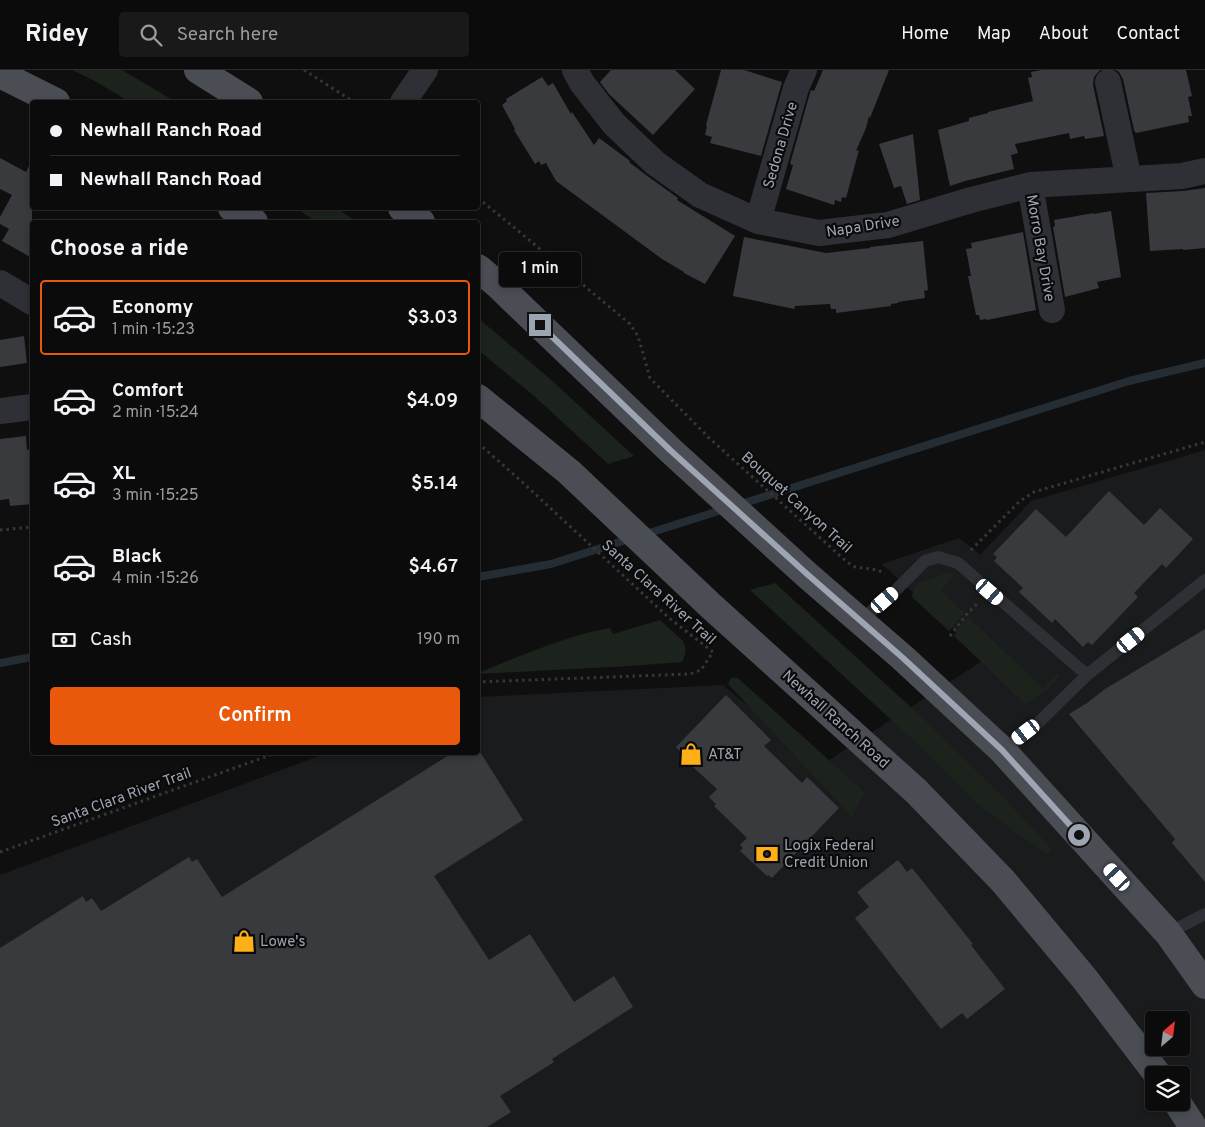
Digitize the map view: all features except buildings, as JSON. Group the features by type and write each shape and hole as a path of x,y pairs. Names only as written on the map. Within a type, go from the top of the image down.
{"main road":[{"path":"198,70 246,100"},
{"path":"0,74 52,100"},
{"path":"235,210 251,220"},
{"path":"405,210 418,220"},
{"path":"480,270 670,450 903,658 1002,750 1168,933 1205,985"},
{"name":"Newhall Ranch Road","path":"480,400 569,472 712,607 916,791 996,874 1084,978 1151,1066"},
{"path":"1182,1111 1192,1127"}],"street":[{"path":"404,100 425,70"},
{"name":"Napa Drive","path":"575,70 582,83 614,124 655,163 700,195 758,221 820,233 888,225 971,200 1030,186 1182,176 1205,171"},
{"name":"Sedona Drive","path":"758,221 796,88 804,70"},
{"path":"1108,82 1129,179"},
{"name":"Morro Bay Drive","path":"1030,186 1052,310"},
{"path":"0,283 30,301"},
{"path":"0,411 30,407"}],"lane":[{"path":"860,621 898,589 925,561 938,557 958,563 1087,675"},
{"path":"1002,750 1038,723 1087,675 1205,580"},
{"path":"1168,933 1205,914"}],"path":[{"path":"304,70 351,100"},
{"name":"Bouquet Canyon Trail","path":"480,200 630,324 638,336 650,378 709,438 847,562 854,567 878,570 891,577"},
{"path":"965,556 1020,501 1034,492 1205,442"},
{"name":"Santa Clara River Trail","path":"480,445 669,618 713,652 701,670 690,674 480,682"},
{"path":"0,530 30,527"},
{"name":"Santa Clara River Trail","path":"0,852 271,755"}],"shaded area":[{"path":"72,70 122,70 173,100 127,100"},
{"path":"299,210 339,210 354,220 313,220"},
{"path":"480,320 549,378 634,456 608,464 533,395 480,352"},
{"path":"1205,450 1205,1127 0,1127 0,875 322,755 480,755 480,697 723,685 820,766 985,659 882,564 959,538 980,555 1031,501"},
{"path":"949,572 953,573 953,576 941,590 964,613 949,631 912,597 914,588 919,583"},
{"path":"775,583 925,720 1006,800 1052,849 1048,854 974,801 924,750 750,590"},
{"path":"968,617 1043,688 1056,674 1060,676 1040,695 1025,704 954,636"},
{"path":"660,620 683,641 686,652 682,662 480,674 480,672 559,641 610,628 613,634"},
{"path":"734,677 739,679 861,789 864,794 852,817 728,684 730,679"}],"waterway":[{"path":"738,505 1129,381 1205,363"},
{"path":"643,535 725,509"},
{"path":"480,577 551,564 632,538"},
{"path":"0,663 30,657"}],"place":[{"name":"AT&T","path":"691,754"},
{"name":"Logix Federal Credit Union","path":"767,854"},
{"name":"Lowe's","path":"244,941"}],"route":[{"path":"540,325 670,450 903,658 1002,750 1079,835"}]}
